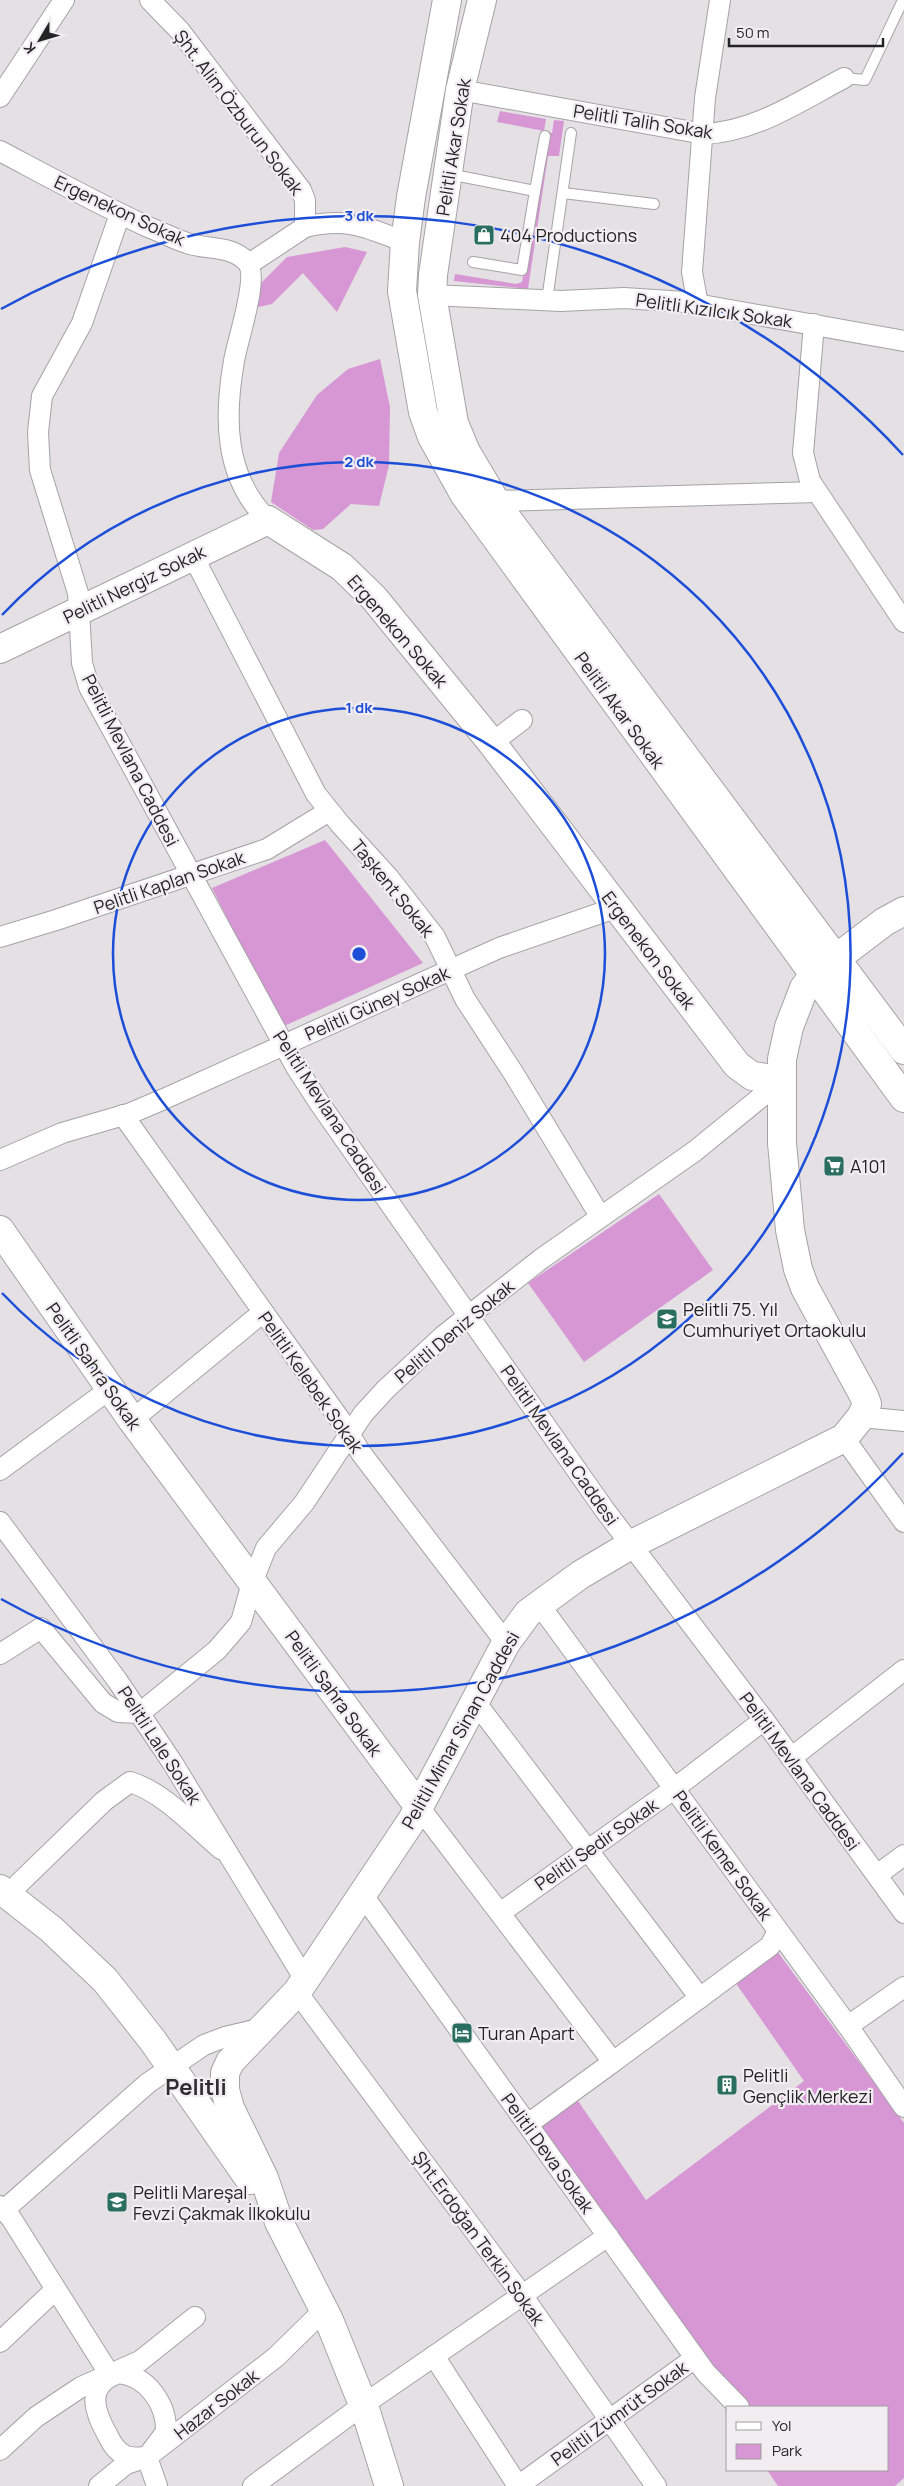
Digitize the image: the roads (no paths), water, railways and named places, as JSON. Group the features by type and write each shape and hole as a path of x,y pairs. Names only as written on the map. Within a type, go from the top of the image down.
{"street":[{"path":"0,97 64,0"},
{"name":"Şht. Alim Özburun Sokak","path":"150,0 180,31 301,190 305,200 305,228"},
{"name":"Pelitli Akar Sokak","path":"448,0 405,242 402,291 423,412 432,437 464,494 813,976 904,1098"},
{"name":"Pelitli Akar Sokak","path":"482,0 460,90 432,295 454,423 466,452 495,501 904,1050"},
{"path":"698,305 692,272 704,134 705,98 720,0"},
{"name":"Pelitli Talih Sokak","path":"460,90 704,134 730,132 766,120 844,78"},
{"name":"Ergenekon Sokak","path":"0,150 120,214 188,244 232,252 241,256 249,264 251,285 234,361 228,429 231,458 237,476 257,510 268,520 342,567 361,585 492,743 618,907 664,973 736,1065 752,1076 782,1080"},
{"name":"Pelitli Mevlana Caddesi","path":"120,214 82,323 42,396 38,432 40,470 78,593 82,663 89,687 284,1045 320,1104 631,1545 764,1720 904,1913"},
{"path":"249,264 305,228 339,221 362,226 405,242"},
{"path":"402,291 432,295"},
{"name":"Pelitli Kızılcık Sokak","path":"432,295 548,300 624,298 698,305 904,341"},
{"path":"814,324 803,453 810,481 904,622"},
{"path":"495,501 817,492"},
{"name":"Pelitli Nergiz Sokak","path":"0,648 268,520"},
{"name":"Taşkent Sokak","path":"193,556 316,794 388,878 435,937 465,999 514,1074 600,1216"},
{"path":"492,743 522,720"},
{"name":"Pelitli Kaplan Sokak","path":"0,937 267,849 330,811"},
{"name":"Pelitli Güney Sokak","path":"0,1160 62,1133 123,1115 164,1099 499,948 618,907"},
{"path":"904,911 884,922 836,957 813,976 804,988 784,1044 782,1080 783,1153 790,1230 796,1260 805,1288 864,1396 867,1404 861,1417 904,1421"},
{"name":"Pelitli Deniz Sokak","path":"140,1713 217,1650 241,1622 252,1583 266,1548 304,1502 363,1414 386,1389 442,1336 600,1216 695,1151 782,1080"},
{"name":"Pelitli Kelebek Sokak","path":"123,1115 361,1453 506,1643"},
{"name":"Pelitli Sahra Sokak","path":"0,1230 132,1420 252,1583 613,2062"},
{"path":"132,1420 262,1313"},
{"path":"0,1470 110,1389"},
{"name":"Pelitli Mimar Sinan Caddesi","path":"389,2486 363,2405 324,2310 279,2222 264,2178 230,2108 225,2090 225,2073 230,2062 301,1985 419,1807 476,1703 506,1643 520,1622 539,1604 580,1575 631,1545 844,1438 861,1417"},
{"path":"844,1438 904,1522"},
{"name":"Pelitli Lale Sokak","path":"0,1522 140,1713 232,1858 301,1985"},
{"name":"Pelitli Kemer Sokak","path":"539,1604 848,2026 904,2107"},
{"path":"0,1654 41,1628 103,1703 118,1712 140,1713"},
{"path":"791,1758 904,1670"},
{"path":"476,1703 700,1998"},
{"name":"Pelitli Sedir Sokak","path":"500,1913 675,1788 764,1720"},
{"path":"232,1858 159,1796 144,1786 130,1782 104,1801 4,1892 51,1929 105,1980 129,2009 279,2222"},
{"path":"877,1875 904,1855"},
{"name":"Pelitli Deva Sokak","path":"362,1894 695,2358 712,2380 737,2406"},
{"path":"528,2124 770,1946 778,1931"},
{"name":"Şht.Erdoğan Terkin Sokak","path":"301,1985 656,2486"},
{"path":"848,2026 904,1987"},
{"path":"110,2375 2,2208 148,2084 171,2068 204,2046 225,2037 262,2028"},
{"path":"253,2486 363,2405 608,2236"},
{"path":"0,2342 55,2290"},
{"name":"Hazar Sokak","path":"99,2486 126,2464 147,2456 276,2358 324,2310"},
{"path":"0,2450 36,2417 81,2387 140,2360 195,2317"},
{"path":"434,2356 518,2486"},
{"name":"Pelitli Zümrüt Sokak","path":"518,2486 695,2358"},
{"path":"128,2374 140,2379 152,2391 164,2411 166,2432 147,2456 126,2456 119,2452 100,2421 95,2397 101,2382 110,2375 128,2374"},
{"path":"147,2456 157,2486"}],"lane":[{"path":"844,78 865,80 902,0"},
{"path":"548,300 571,133"},
{"path":"473,262 522,270 546,136"},
{"path":"448,174 535,191"},
{"path":"562,193 654,204"}],"place":[{"name":"404 Productions","path":"484,235"},
{"name":"A101","path":"834,1166"},
{"name":"Pelitli 75. Yıl Cumhuriyet Ortaokulu","path":"667,1319"},
{"name":"Turan Apart","path":"462,2033"},
{"name":"Pelitli Gençlik Merkezi","path":"727,2085"},
{"name":"Pelitli Mareşal Fevzi Çakmak İlkokulu","path":"117,2202"}],"district":[{"name":"Pelitli","path":"196,2087"}]}
